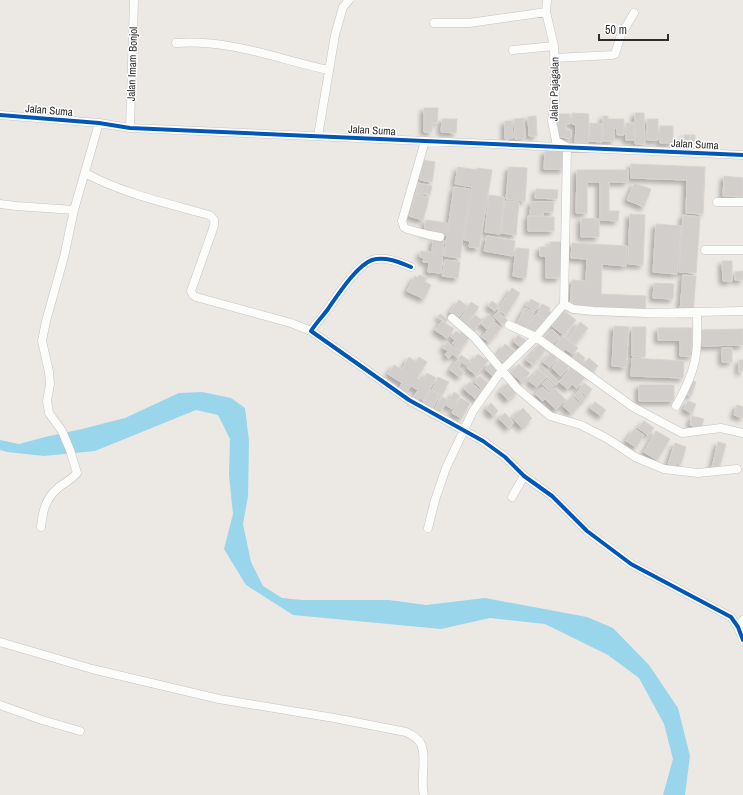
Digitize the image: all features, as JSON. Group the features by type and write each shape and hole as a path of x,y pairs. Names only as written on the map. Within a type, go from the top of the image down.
{"street":[{"name":"Jalan Imam Bonjol","path":"130,128 134,0"},
{"path":"318,136 335,35 343,7 349,0"},
{"name":"Jalan Pajagalan","path":"546,0 546,12 554,46 555,101 552,121 556,141 567,147"},
{"path":"434,23 469,23 546,12"},
{"path":"554,58 613,55 621,35 634,13"},
{"path":"176,43 196,41 227,46 263,53 304,65 328,70"},
{"path":"514,50 554,46"},
{"name":"Jalan Suma","path":"0,115 130,128 743,155"},
{"path":"41,527 43,508 47,501 55,491 76,475 70,450 62,431 49,412 49,372 42,341 64,257 74,210 99,124"},
{"path":"425,141 402,221 404,227 407,229 440,237"},
{"path":"428,528 435,500 446,468 465,432 473,411 502,370 536,338 564,304 567,147"},
{"path":"85,173 104,184 213,218 215,220 214,226 191,291 193,295 253,314 291,323 311,331 409,400 483,441 505,457 524,476 552,496 587,531 624,560 741,623 743,640"},
{"path":"717,202 743,202"},
{"path":"0,204 74,210"},
{"path":"705,250 743,250"},
{"path":"311,331 342,289 362,266 369,261 388,260 411,267"},
{"path":"564,304 573,310 594,311 646,313 743,311"},
{"path":"676,406 683,393 694,364 697,345 697,313"},
{"path":"452,318 474,336 517,388 550,416 581,425 608,439 635,457 664,469 698,473 737,469"},
{"path":"509,325 536,338 632,406 682,432 721,428 743,433"},
{"path":"512,497 524,476"},
{"path":"0,642 92,669 219,699 334,718 406,732 416,737 422,745 422,789 424,795"},
{"path":"0,705 42,720 80,731"}],"water":[{"path":"202,392 231,398 245,408 249,441 248,496 243,524 251,562 263,586 282,598 302,600 389,600 426,605 485,598 587,617 613,628 649,665 678,708 690,756 685,795 663,795 673,759 664,724 639,678 608,655 545,624 490,618 441,629 293,615 246,585 224,549 233,514 229,475 230,439 218,415 196,410 95,451 44,456 0,450 0,440 19,444 125,418 179,393"}],"building":[{"path":"424,108 438,108 437,123 432,123 432,132 424,132"},
{"path":"572,113 589,114 588,143 575,143 576,125 572,124"},
{"path":"635,113 644,113 645,144 635,144"},
{"path":"558,114 570,114 570,124 566,124 566,130 571,130 571,138 557,137"},
{"path":"536,116 537,136 529,136 528,117"},
{"path":"603,116 608,116 608,119 624,119 624,135 617,135 617,128 614,128 614,141 603,141"},
{"path":"524,118 525,138 515,139 514,119"},
{"path":"442,119 457,119 456,133 441,132"},
{"path":"647,119 658,119 658,140 647,140"},
{"path":"505,121 512,121 513,138 505,139"},
{"path":"590,123 602,124 602,142 589,141"},
{"path":"626,123 634,123 634,140 626,140"},
{"path":"660,126 673,126 673,143 660,143"},
{"path":"684,135 690,135 690,145 685,145"},
{"path":"691,135 695,135 695,145 691,145"},
{"path":"545,151 564,151 564,169 544,169"},
{"path":"423,160 435,162 432,182 420,180"},
{"path":"631,164 705,167 703,214 686,213 687,180 631,178"},
{"path":"458,167 477,170 477,168 492,170 479,248 469,247 470,241 464,240 472,187 455,184"},
{"path":"509,167 527,168 525,201 506,199"},
{"path":"577,170 628,170 628,182 609,182 609,211 619,211 618,221 600,220 600,182 587,182 587,213 576,213"},
{"path":"724,176 743,178 743,197 723,196"},
{"path":"418,183 432,186 430,195 416,193"},
{"path":"634,183 651,189 644,207 627,200"},
{"path":"454,187 470,189 460,258 444,256"},
{"path":"536,189 558,190 557,199 535,198"},
{"path":"415,194 429,198 423,220 409,216"},
{"path":"489,195 504,197 500,234 485,232"},
{"path":"505,201 519,202 516,235 501,233"},
{"path":"531,202 554,202 553,212 543,212 543,216 530,216"},
{"path":"630,214 645,215 643,265 628,264"},
{"path":"683,215 700,217 696,273 679,272"},
{"path":"528,216 554,217 554,231 528,231"},
{"path":"581,218 599,219 599,237 581,237"},
{"path":"426,220 447,223 445,236 424,233"},
{"path":"656,224 681,226 677,274 653,272"},
{"path":"487,236 515,241 513,256 484,251"},
{"path":"433,239 444,240 441,273 428,272 429,262 423,262 424,258 420,257 421,251 432,252"},
{"path":"550,242 563,242 561,248 560,278 546,278 546,256 540,256 540,247 550,247"},
{"path":"572,243 627,246 626,266 602,264 601,294 646,296 645,311 570,307 572,280 586,281 587,259 571,258"},
{"path":"516,248 529,249 526,278 513,276"},
{"path":"445,260 460,262 458,278 442,276"},
{"path":"722,261 732,261 732,281 723,281"},
{"path":"743,271 743,280 735,280 735,272"},
{"path":"419,275 427,278 425,282 431,285 424,299 407,291 415,276 418,278"},
{"path":"683,275 696,276 693,312 680,311"},
{"path":"654,283 674,284 673,299 653,298"},
{"path":"512,288 520,293 506,315 498,310"},
{"path":"531,299 540,304 535,311 526,306"},
{"path":"459,300 467,306 458,318 450,312"},
{"path":"492,301 499,306 495,311 488,306"},
{"path":"471,302 479,307 466,325 459,321"},
{"path":"542,304 550,308 549,311 552,313 549,320 537,314"},
{"path":"525,308 534,312 526,329 517,324"},
{"path":"498,311 507,320 503,325 493,316"},
{"path":"564,311 576,320 564,335 552,326"},
{"path":"440,314 448,319 446,322 438,317"},
{"path":"536,314 545,320 543,322 546,324 534,334 526,328"},
{"path":"475,315 482,320 474,331 467,326"},
{"path":"488,315 495,320 487,329 481,324"},
{"path":"442,321 454,329 447,338 435,330"},
{"path":"494,322 501,328 489,342 482,337"},
{"path":"580,322 588,328 575,344 568,339"},
{"path":"614,326 629,327 626,367 612,366"},
{"path":"632,327 646,327 645,357 632,356"},
{"path":"658,328 692,328 692,356 680,356 680,340 658,340"},
{"path":"552,329 560,337 550,347 542,340"},
{"path":"743,329 743,345 702,346 701,330"},
{"path":"463,330 471,335 460,350 452,343 455,340 451,337 456,331 460,334"},
{"path":"518,335 528,342 523,349 514,342"},
{"path":"562,336 578,348 573,354 565,349 561,354 553,348"},
{"path":"447,342 461,352 457,357 452,354 449,358 445,355 448,351 443,348"},
{"path":"505,344 516,352 507,365 496,357"},
{"path":"540,344 546,349 533,365 526,360"},
{"path":"722,348 732,348 732,362 722,362"},
{"path":"552,352 558,357 550,367 543,362"},
{"path":"578,352 585,358 580,365 572,359"},
{"path":"478,354 488,361 476,375 467,368"},
{"path":"461,355 470,361 467,365 458,359"},
{"path":"409,357 416,362 419,357 427,362 417,378 422,381 427,373 436,378 423,401 420,398 417,402 412,399 418,390 411,386 406,393 399,389 402,383 388,374 394,365 402,369"},
{"path":"561,358 570,365 561,376 552,368"},
{"path":"589,358 598,366 589,375 581,367"},
{"path":"632,358 684,361 683,378 631,376"},
{"path":"457,360 461,363 458,368 464,372 460,377 450,370"},
{"path":"739,360 743,360 743,371 739,372"},
{"path":"491,363 501,371 495,378 485,369"},
{"path":"519,364 530,373 522,382 511,373"},
{"path":"542,366 559,382 556,385 539,369"},
{"path":"572,366 585,377 577,388 572,384 568,389 559,382"},
{"path":"538,370 546,377 537,387 529,381"},
{"path":"480,376 491,386 485,392 474,382"},
{"path":"438,377 449,382 442,395 432,390"},
{"path":"547,379 553,386 549,390 542,384"},
{"path":"691,380 696,382 691,396 686,394"},
{"path":"470,382 484,393 477,400 464,389"},
{"path":"509,382 518,391 508,400 500,391"},
{"path":"584,383 592,389 587,396 579,390"},
{"path":"639,385 674,385 674,401 639,401"},
{"path":"542,387 549,393 554,388 566,400 556,410 545,399 543,401 535,394"},
{"path":"430,390 439,395 432,409 423,404"},
{"path":"578,391 586,398 581,403 574,396"},
{"path":"454,392 460,396 452,409 446,405"},
{"path":"442,397 448,400 440,413 434,410"},
{"path":"572,397 580,404 571,413 563,406"},
{"path":"460,398 470,403 462,418 452,413"},
{"path":"688,401 696,404 692,413 684,409"},
{"path":"595,402 606,410 601,416 590,408"},
{"path":"491,403 498,411 493,416 486,409"},
{"path":"737,405 743,407 743,418 734,415"},
{"path":"523,408 532,418 522,428 512,418"},
{"path":"505,413 514,423 508,428 499,418"},
{"path":"692,416 704,419 701,428 690,425"},
{"path":"644,421 654,428 648,435 638,428"},
{"path":"634,429 644,435 636,447 626,441"},
{"path":"656,431 670,439 657,460 644,452"},
{"path":"718,442 726,444 719,469 712,467"},
{"path":"675,443 686,447 681,464 677,462 675,466 668,464"}],"cycle path":[{"path":"0,115 99,123 130,128 743,155"},
{"path":"411,267 387,259 377,259 366,263 354,274 311,331 409,400 483,441 505,457 524,476 552,496 587,531 631,564 731,617 738,627 743,640"}]}
